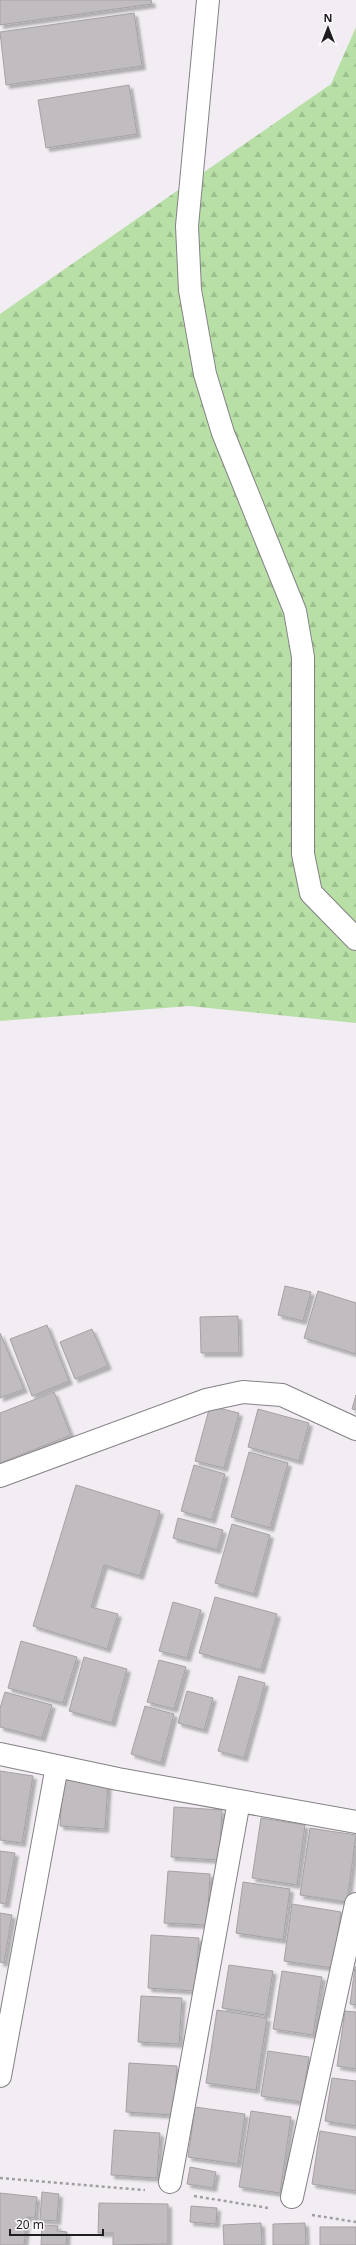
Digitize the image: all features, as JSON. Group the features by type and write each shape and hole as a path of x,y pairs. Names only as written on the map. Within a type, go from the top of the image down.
{"street":[{"path":"208,0 187,226 190,290 205,374 223,433 295,611 303,657 303,854 311,893 356,939"},
{"path":"0,1476 206,1400 243,1392 282,1395 356,1429"},
{"path":"0,1754 239,1801 356,1822"},
{"path":"0,2076 57,1766"},
{"path":"170,2182 239,1801"},
{"path":"292,2197 356,1904"}],"green space":[{"path":"356,27 356,1023 189,1006 0,1021 0,314 331,84"}],"building":[{"path":"0,0 151,0 152,4 0,25"},
{"path":"134,13 142,66 6,85 0,32"},
{"path":"129,85 137,134 46,148 38,100"},
{"path":"285,1286 311,1292 303,1321 278,1315"},
{"path":"318,1291 356,1303 356,1354 304,1338"},
{"path":"238,1316 239,1353 201,1353 200,1317"},
{"path":"47,1325 69,1381 32,1396 10,1339"},
{"path":"92,1329 108,1366 75,1379 60,1342"},
{"path":"0,1333 24,1389 0,1398"},
{"path":"54,1392 71,1435 0,1463 0,1413"},
{"path":"356,1395 356,1410 352,1409"},
{"path":"210,1406 239,1413 224,1468 195,1461"},
{"path":"258,1409 309,1423 299,1461 248,1447"},
{"path":"249,1452 288,1463 270,1528 231,1517"},
{"path":"194,1465 225,1474 212,1520 181,1511"},
{"path":"76,1485 160,1511 140,1576 104,1565 91,1607 118,1614 107,1649 33,1626"},
{"path":"178,1518 223,1530 217,1550 173,1538"},
{"path":"232,1524 270,1535 254,1594 215,1583"},
{"path":"215,1597 277,1614 261,1670 199,1653"},
{"path":"173,1602 201,1610 187,1658 159,1651"},
{"path":"21,1641 77,1657 63,1703 8,1688"},
{"path":"84,1657 127,1669 112,1723 69,1711"},
{"path":"159,1660 186,1667 174,1709 147,1702"},
{"path":"239,1676 265,1683 244,1758 218,1751"},
{"path":"187,1691 213,1698 204,1730 178,1723"},
{"path":"5,1692 52,1705 42,1738 0,1727 0,1708"},
{"path":"145,1706 174,1714 161,1763 131,1754"},
{"path":"0,1771 33,1776 22,1843 0,1840"},
{"path":"63,1778 108,1781 105,1829 60,1826"},
{"path":"174,1807 222,1810 219,1860 171,1857"},
{"path":"261,1818 305,1825 297,1885 252,1878"},
{"path":"310,1828 356,1835 347,1902 300,1895"},
{"path":"0,1851 15,1853 6,1904 0,1903"},
{"path":"168,1871 210,1874 207,1925 164,1923"},
{"path":"243,1882 290,1889 283,1940 236,1933"},
{"path":"292,1904 341,1912 333,1968 284,1961"},
{"path":"0,1913 12,1915 4,1963 0,1962"},
{"path":"151,1935 199,1938 195,1991 148,1988"},
{"path":"229,1965 273,1971 266,2015 222,2008"},
{"path":"356,1967 356,2005 350,2004"},
{"path":"282,1971 322,1977 313,2035 273,2029"},
{"path":"141,1996 182,1998 179,2044 138,2042"},
{"path":"217,2010 267,2018 256,2090 206,2083"},
{"path":"345,2011 356,2012 356,2069 337,2066"},
{"path":"268,2051 309,2057 302,2102 261,2096"},
{"path":"129,2063 177,2066 174,2115 126,2112"},
{"path":"332,2078 356,2081 356,2126 325,2121"},
{"path":"195,2107 245,2114 238,2164 188,2157"},
{"path":"251,2111 291,2117 280,2193 239,2187"},
{"path":"114,2130 160,2133 157,2178 111,2175"},
{"path":"320,2131 356,2137 356,2191 312,2184"},
{"path":"190,2167 216,2172 213,2188 187,2184"},
{"path":"42,2192 59,2194 57,2221 40,2220"},
{"path":"0,2193 37,2197 35,2218 27,2217 24,2245 0,2245"},
{"path":"99,2203 168,2204 168,2244 113,2245 113,2233 98,2233"},
{"path":"191,2206 217,2208 216,2224 190,2222"},
{"path":"261,2223 262,2245 224,2245 223,2225"},
{"path":"305,2223 306,2245 273,2245 273,2224"},
{"path":"42,2225 58,2226 57,2231 67,2232 66,2245 41,2245"},
{"path":"320,2227 356,2227 356,2245 320,2245"}]}
